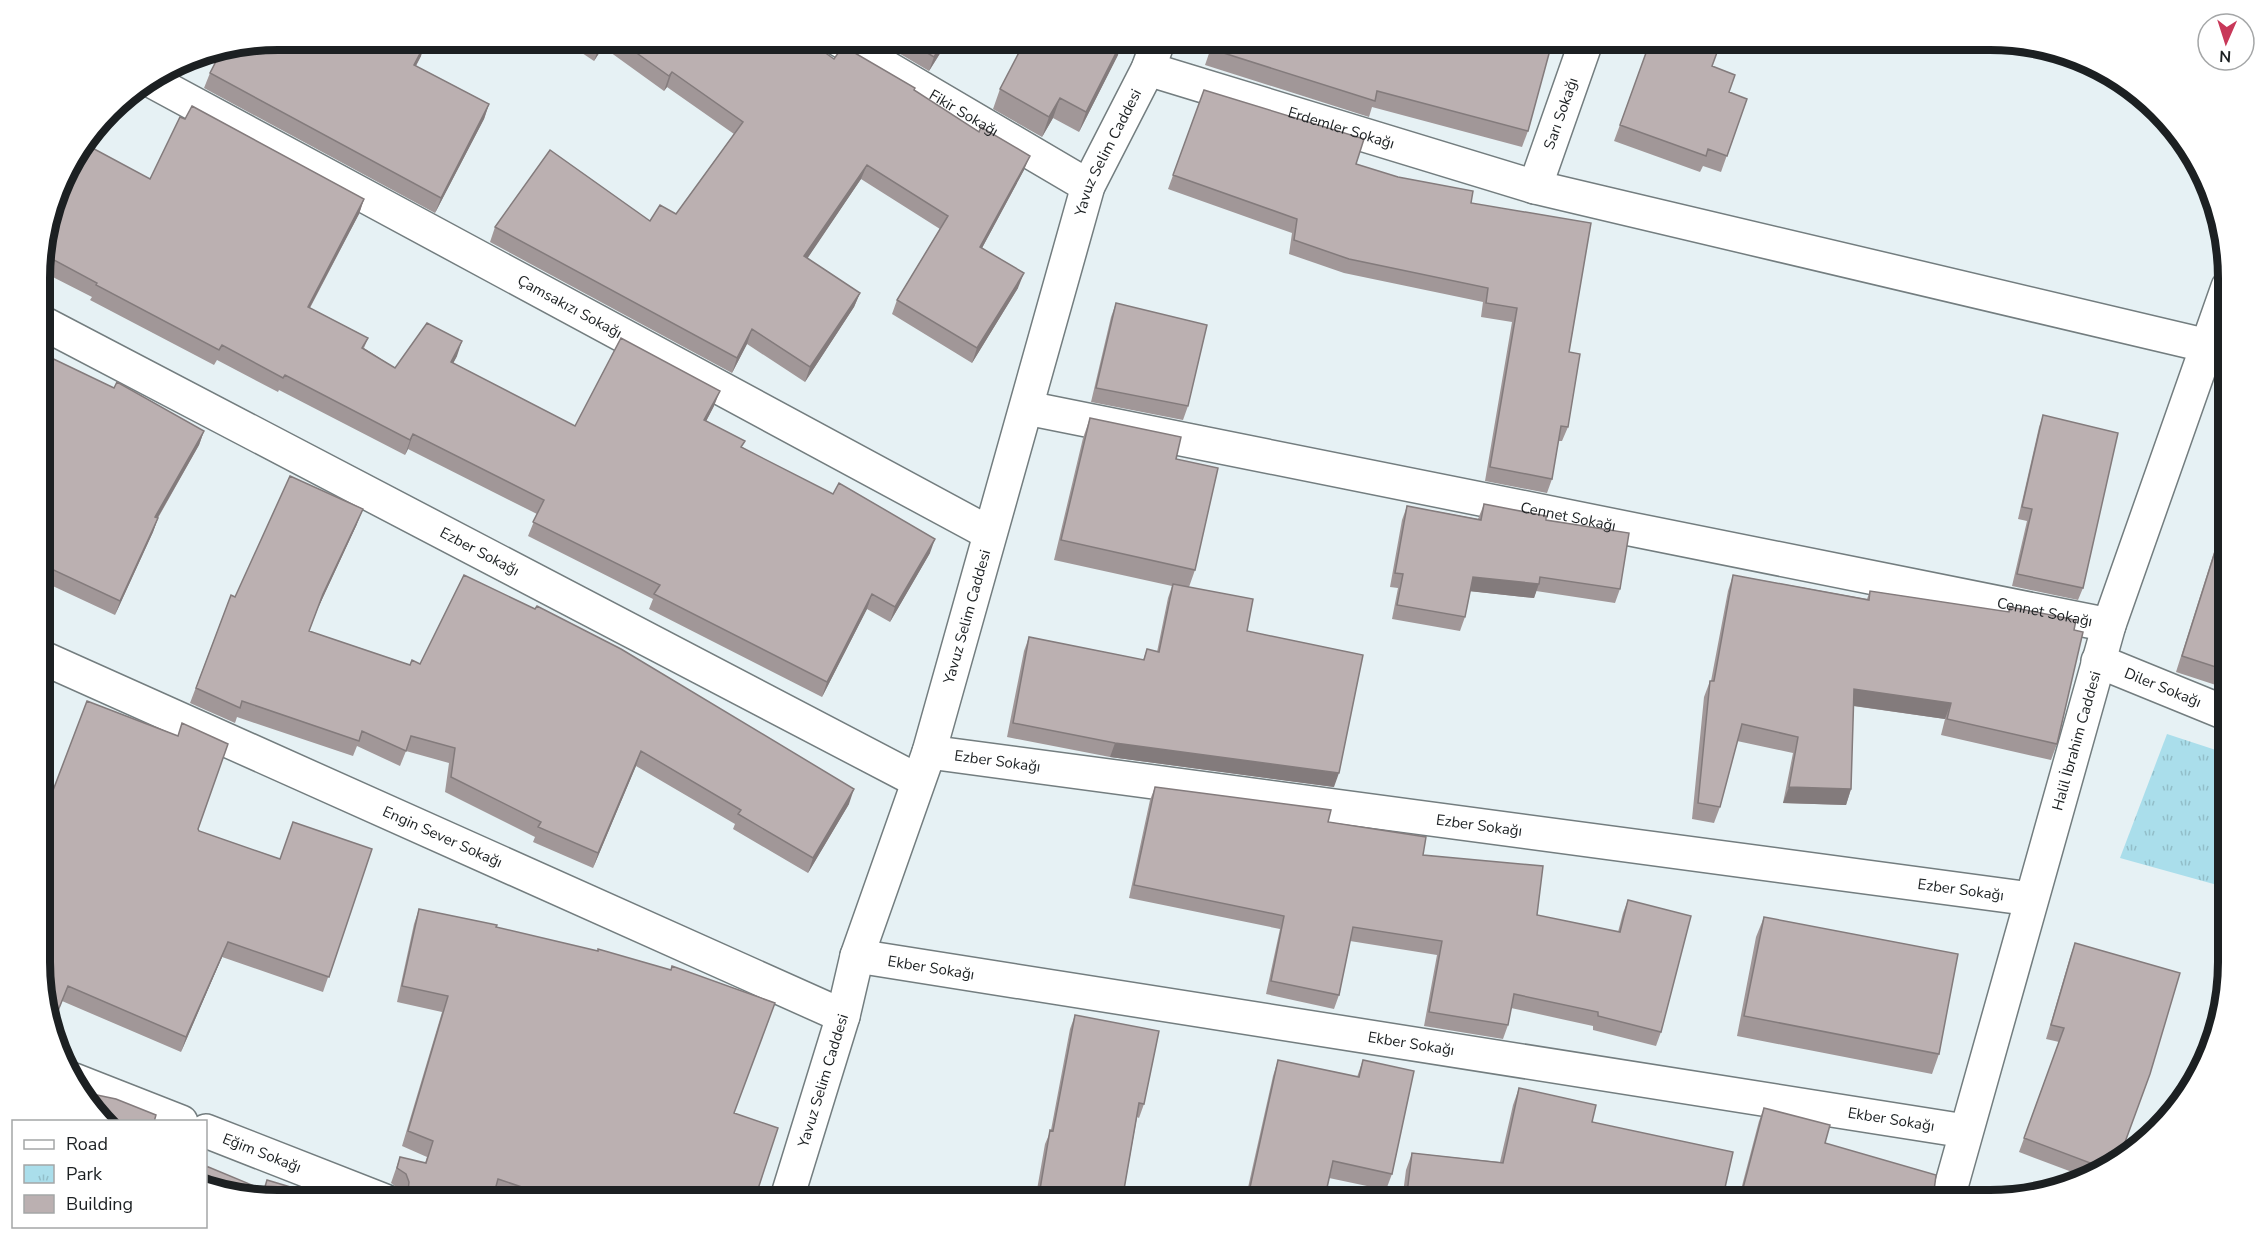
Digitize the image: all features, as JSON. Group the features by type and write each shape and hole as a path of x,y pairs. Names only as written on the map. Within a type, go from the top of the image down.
{"street":[{"name":"Fikir Sokağı","path":"857,50 1088,186"},
{"name":"Sarı Sokağı","path":"1535,187 1583,50"},
{"name":"Yavuz Selim Caddesi","path":"789,1190 843,1016 857,956 923,766 989,532 1027,408 1088,186 1153,54"},
{"name":"Erdemler Sokağı","path":"1153,54 1535,187 2208,346"},
{"name":"Çamsakızı Sokağı","path":"157,84 989,532"},
{"name":"Halil İbrahim Caddesi","path":"1950,1190 2109,625 2218,316"},
{"name":"Ezber Sokağı","path":"50,327 923,766 2031,899"},
{"name":"Cennet Sokağı","path":"1027,408 2109,625"},
{"name":"Engin Sever Sokağı","path":"50,661 843,1016"},
{"name":"Diler Sokağı","path":"2098,661 2218,710"},
{"name":"Ekber Sokağı","path":"857,956 1965,1131"},
{"path":"85,1084 176,1120"},
{"name":"Eğim Sokağı","path":"207,1131 357,1190"}],"green space":[{"path":"2167,734 2218,751 2218,885 2120,858"}],"building":[{"path":"422,50 414,65 489,104 441,198 210,73 218,57 248,51"},
{"path":"632,50 821,50 834,59 840,50 850,50 915,88 914,90 979,132 981,127 1030,156 980,247 1024,273 977,348 897,300 948,216 867,165 804,256 860,293 810,367 752,329 737,358 495,227 550,150 650,221 660,205 676,214 743,122 672,72 669,76"},
{"path":"922,50 938,50 934,57"},
{"path":"1020,50 1117,50 1086,112 1060,98 1049,117 1000,89"},
{"path":"1214,50 1550,50 1528,131 1377,91 1375,101"},
{"path":"1647,50 1718,50 1712,66 1735,75 1729,92 1747,99 1727,156 1708,149 1706,156 1620,125"},
{"path":"1204,90 1364,139 1356,164 1398,177 1473,191 1471,203 1591,223 1569,352 1580,354 1568,427 1561,426 1552,479 1490,467 1517,308 1486,303 1488,288 1349,259 1294,240 1297,219 1173,175"},
{"path":"192,106 364,199 308,307 368,338 362,348 395,368 427,323 462,341 451,362 575,426 621,338 720,391 704,420 745,441 741,447 833,494 839,483 935,539 895,607 872,594 827,682 654,594 660,585 533,522 544,500 413,434 410,440 285,375 283,378 222,345 219,350 96,285 97,283 50,258 57,219 67,190 91,147 150,179 180,117 185,119"},
{"path":"1116,303 1207,325 1188,406 1096,388"},
{"path":"50,357 114,388 117,382 204,431 155,517 158,518 120,601 50,568 53,555 50,554"},
{"path":"2043,415 2118,433 2083,588 2017,574 2032,509 2022,507"},
{"path":"1090,418 1181,437 1176,459 1218,468 1195,570 1061,540"},
{"path":"290,476 363,509 323,594 309,631 410,665 412,660 420,664 464,575 535,609 537,606 621,649 854,789 813,858 738,814 741,810 641,751 598,853 538,827 541,822 451,777 455,748 411,736 406,751 362,731 359,741 242,701 240,708 196,688 231,595 235,597"},
{"path":"1484,504 1546,516 1546,520 1629,533 1620,589 1540,577 1539,584 1473,577 1465,617 1397,605 1403,574 1395,573 1407,506 1481,520"},
{"path":"2218,542 2218,668 2182,656"},
{"path":"1733,575 1869,600 1870,591 2009,612 2010,607 2076,620 2074,630 2083,632 2057,744 1947,719 1951,703 1854,689 1851,789 1789,787 1798,737 1742,724 1720,807 1698,803 1710,681 1714,681"},
{"path":"1173,584 1253,599 1247,631 1363,655 1339,773 1115,743 1013,723 1029,637 1144,660 1147,649 1159,652"},
{"path":"87,701 178,736 182,723 228,744 199,831 280,859 293,822 372,849 329,977 228,942 186,1037 68,986 56,1016 50,977 50,798"},
{"path":"1155,787 1331,810 1328,822 1426,837 1423,855 1543,866 1537,915 1620,932 1628,900 1691,916 1661,1032 1598,1016 1598,1012 1514,994 1508,1025 1429,1012 1442,941 1353,927 1339,995 1271,981 1284,916 1134,885"},
{"path":"419,909 497,925 496,927 598,951 598,949 671,970 672,966 775,1003 734,1113 778,1128 758,1190 530,1190 498,1179 495,1190 408,1190 409,1182 406,1174 397,1168 400,1157 426,1163 433,1141 408,1131 448,996 402,986"},
{"path":"1764,917 1958,954 1939,1054 1744,1016"},
{"path":"2075,943 2180,973 2150,1074 2123,1147 2095,1165 2024,1138 2064,1028 2051,1025"},
{"path":"1075,1015 1159,1031 1144,1104 1139,1103 1124,1190 1040,1190 1050,1130 1053,1131"},
{"path":"1278,1060 1359,1077 1363,1060 1414,1071 1392,1174 1333,1161 1326,1190 1249,1190"},
{"path":"1519,1088 1596,1105 1592,1122 1733,1152 1724,1190 1407,1190 1412,1153 1503,1163"},
{"path":"92,1094 116,1099 156,1115 155,1120 112,1120"},
{"path":"1764,1108 1830,1125 1825,1143 1936,1175 1934,1190 1743,1190"},
{"path":"207,1166 264,1190 248,1189 207,1179"},
{"path":"267,1180 300,1190 264,1190"}]}
